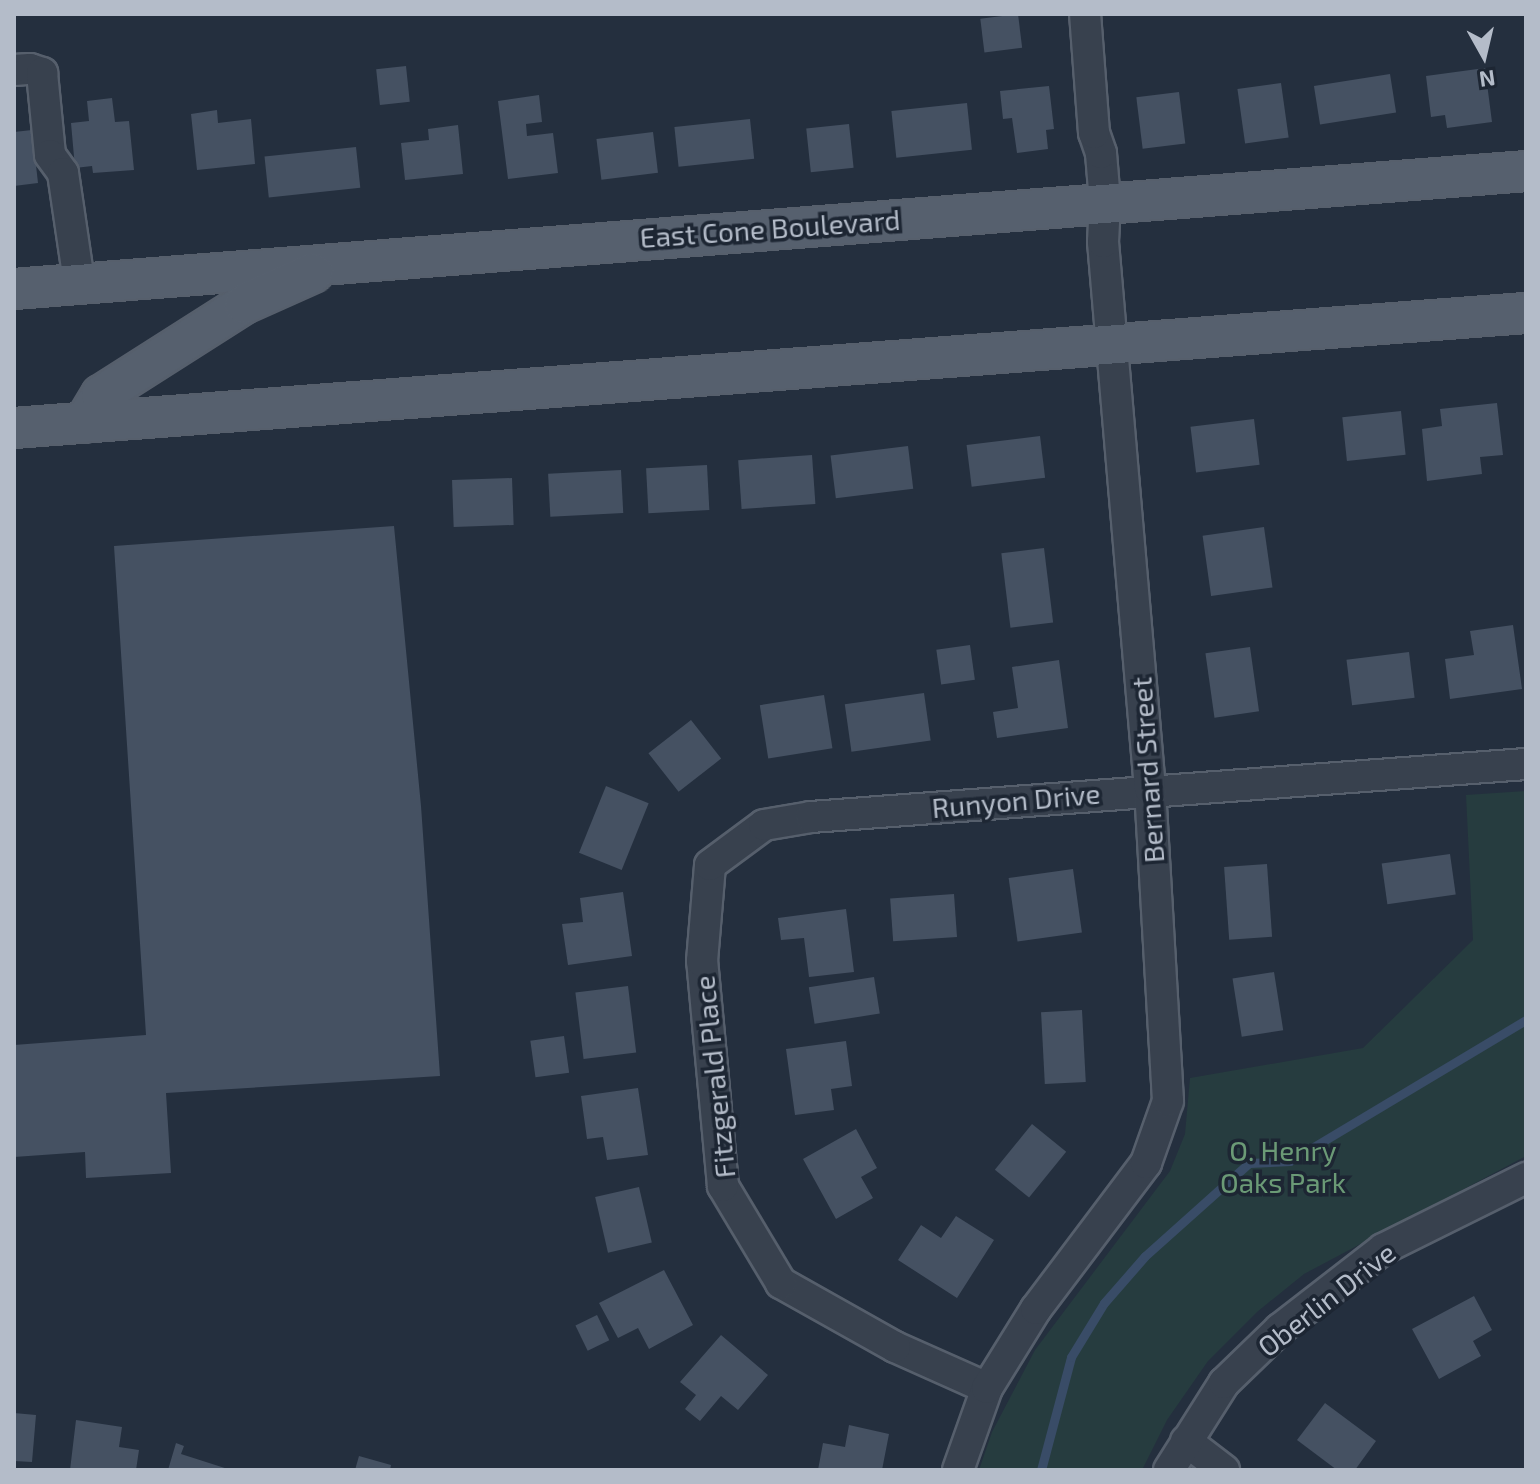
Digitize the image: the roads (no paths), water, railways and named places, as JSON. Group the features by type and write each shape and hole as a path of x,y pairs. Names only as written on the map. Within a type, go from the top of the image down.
{"main road":[{"name":"East Cone Boulevard","path":"14,289 1526,171"},
{"path":"84,423 101,395 127,378 244,304 338,262"},
{"path":"14,428 1526,313"}],"street":[{"name":"Bernard Street","path":"958,1470 987,1388 1036,1309 1146,1163 1168,1101 1150,789 1103,242 1105,202 1101,153 1094,133 1085,14"},
{"path":"14,70 30,69 42,73 50,155 63,173 79,282"},
{"name":"Runyon Drive","path":"710,865 764,825 811,817 1150,789 1526,764"},
{"name":"Fitzgerald Place","path":"710,865 702,961 723,1186 781,1283 895,1347 987,1388"},
{"name":"Oberlin Drive","path":"1169,1470 1235,1372 1280,1329 1371,1258 1526,1178"},
{"path":"1186,1441 1224,1470"}],"waterway":[{"path":"1041,1470 1071,1357 1104,1303 1145,1256 1249,1163 1290,1161 1526,1020"}],"park label":[{"name":"O. Henry Oaks Park","path":"1283,1166"}]}
